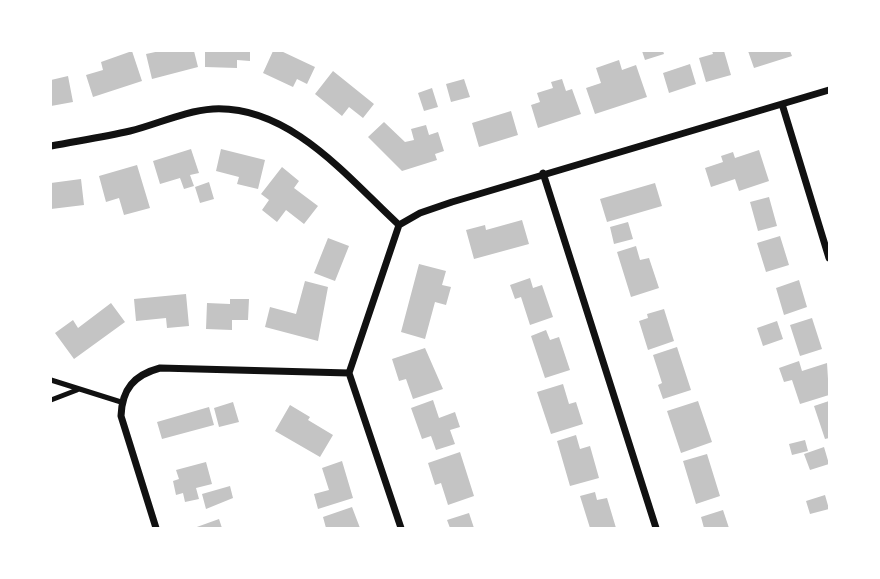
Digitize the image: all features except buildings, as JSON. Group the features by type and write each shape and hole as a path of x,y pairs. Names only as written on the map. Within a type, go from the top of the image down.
{"street":[{"path":"401,528 349,373 399,225 420,213 543,173 829,90"},
{"path":"782,104 829,258"},
{"path":"51,146 129,131 192,112 214,109 255,115 292,130 399,225"},
{"path":"543,173 656,528"},
{"path":"156,528 125,432 121,402 131,382 146,372 160,368 349,373"}],"lane":[{"path":"51,380 121,402"},
{"path":"51,400 78,390"}]}
